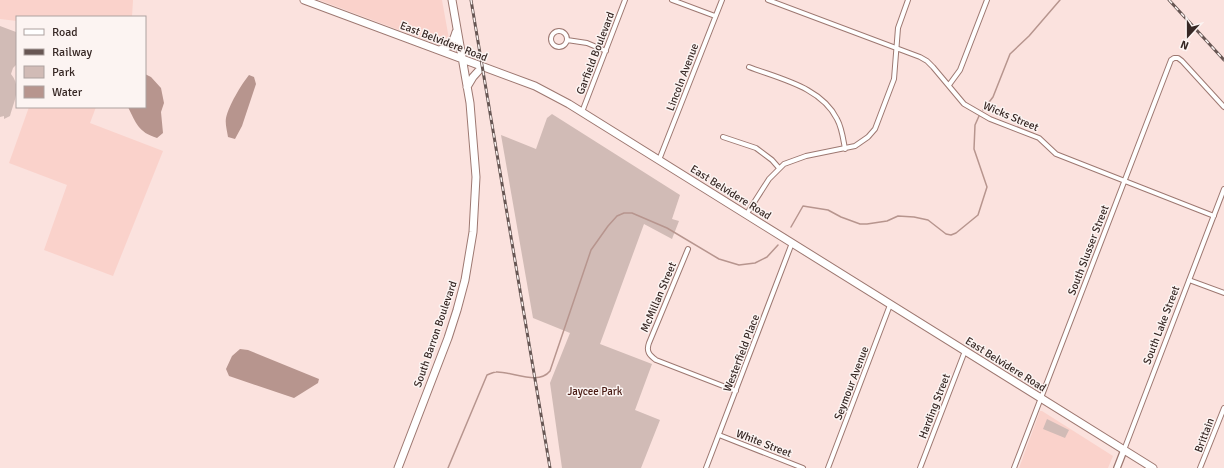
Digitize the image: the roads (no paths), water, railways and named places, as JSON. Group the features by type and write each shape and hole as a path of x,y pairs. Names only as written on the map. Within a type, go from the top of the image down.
{"main road":[{"name":"East Belvidere Road","path":"304,0 535,86 582,112 1153,468"},
{"name":"South Barron Boulevard","path":"398,468 458,310 465,280 473,232 476,177 470,103 452,0"},
{"path":"439,50 449,46 452,43 457,30"},
{"path":"467,87 482,67"}],"street":[{"name":"Garfield Boulevard","path":"582,112 625,0"},
{"path":"672,0 715,16"},
{"name":"Lincoln Avenue","path":"659,160 722,0"},
{"name":"Wicks Street","path":"768,0 927,61 964,104 990,119 1039,138 1056,154 1214,216"},
{"path":"746,215 762,189 784,164 794,159 845,149 862,142 868,137 874,129 894,79 899,23 908,0"},
{"path":"949,85 962,66 987,0"},
{"path":"567,40 587,43 606,51"},
{"name":"South Slusser Street","path":"1014,468 1168,64 1174,58 1178,58 1224,107"},
{"path":"749,67 805,89 822,99 837,120 841,129 845,149"},
{"path":"722,136 756,148 772,160 779,168"},
{"name":"South Lake Street","path":"1117,468 1224,189"},
{"name":"Westerfield Place","path":"706,468 792,244"},
{"name":"McMillan Street","path":"688,248 647,348 648,353 656,360 736,391"},
{"path":"1189,280 1224,294"},
{"name":"Seymour Avenue","path":"828,468 890,305"},
{"name":"Harding Street","path":"920,468 965,351"},
{"name":"Brittain","path":"1200,468 1224,408"},
{"name":"White Street","path":"719,435 803,468"}],"water":[{"path":"146,74 151,77 161,88 164,103 161,112 163,133 157,138 151,136 142,130 129,108 146,108"},
{"path":"249,75 254,77 256,84 242,126 235,139 228,137 226,118 236,95"},
{"path":"240,349 248,350 319,379 318,383 294,398 229,376 226,369 232,356"}],"waterway":[{"path":"983,110 993,97 1010,54 1029,36 1060,0"},
{"path":"791,227 803,206 828,210 841,217 860,224 887,221 898,216 914,217 928,220 946,234 951,235 956,233 978,215 987,187 974,149 975,125 979,116"},
{"path":"448,468 487,375 495,372 502,372 532,378 545,375 550,371 591,250 617,216 624,213 632,213 667,228 719,259 739,265 755,263 767,257 778,245"}],"railway":[{"path":"471,0 550,468"},
{"path":"1169,0 1224,60"}],"park label":[{"name":"Jaycee Park","path":"595,391"}]}
